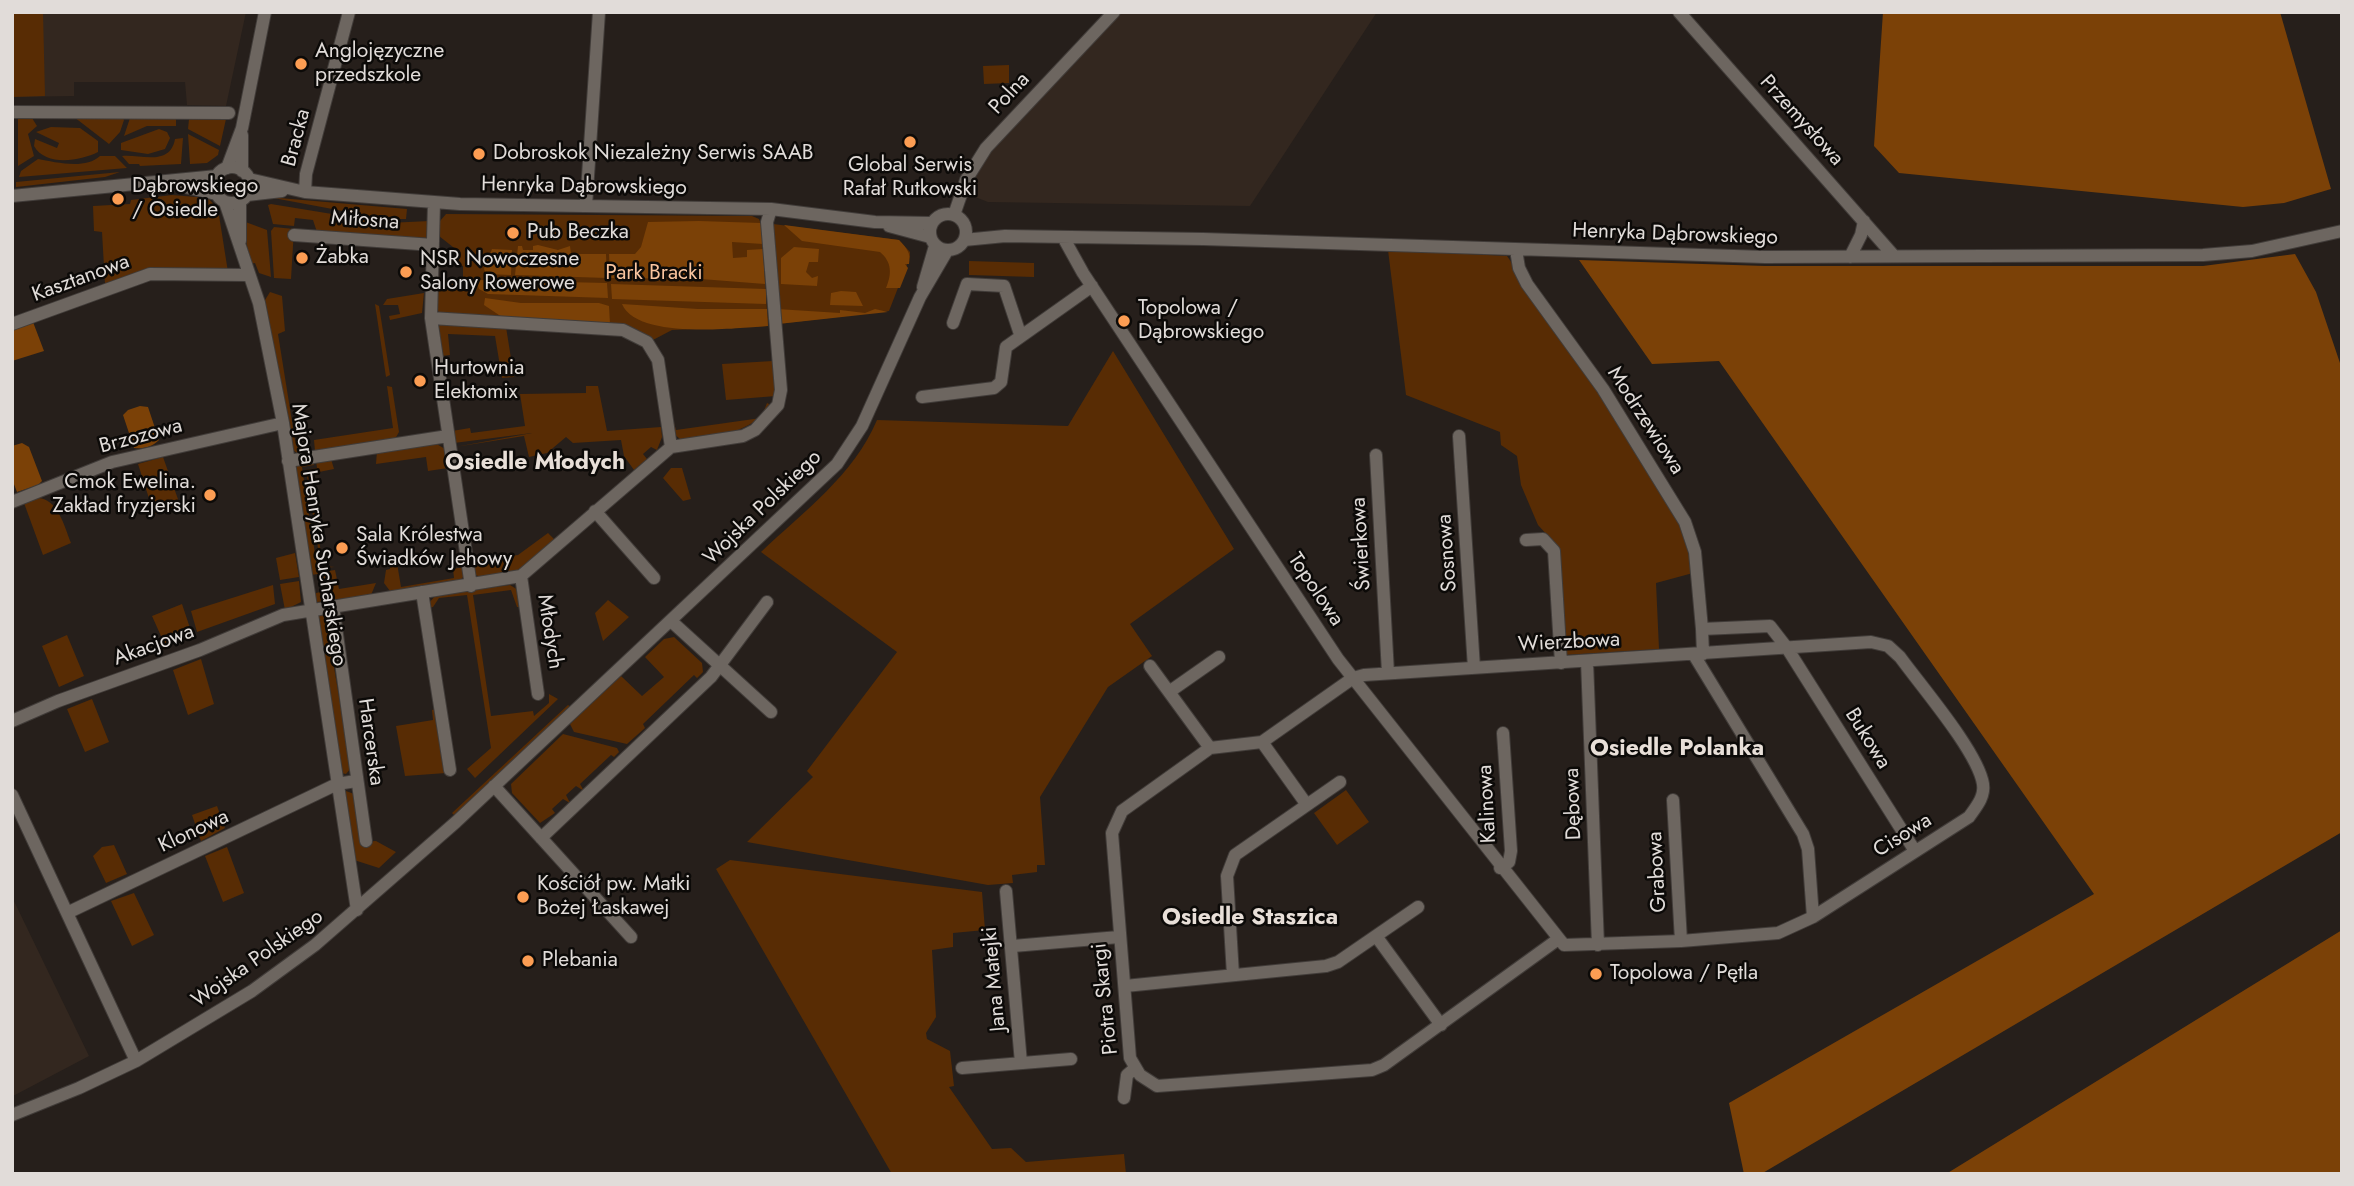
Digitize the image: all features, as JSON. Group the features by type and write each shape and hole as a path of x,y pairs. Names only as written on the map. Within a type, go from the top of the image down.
{"street":[{"path":"242,128 265,12"},
{"name":"Bracka","path":"299,191 306,174 349,12"},
{"path":"586,206 599,12"},
{"name":"Polna","path":"954,215 966,180 986,148 1114,12"},
{"name":"Przemysłowa","path":"1679,12 1894,256"},
{"path":"12,112 229,113"},
{"name":"Majora Henryka Sucharskiego","path":"242,128 222,172 221,198 259,303 283,423 308,580 309,609 357,911"},
{"name":"Majora Henryka Sucharskiego","path":"240,252 246,175 242,128"},
{"name":"Henryka Dąbrowskiego","path":"162,182 222,172 246,175 299,191"},
{"path":"12,195 162,182"},
{"name":"Henryka Dąbrowskiego","path":"162,182 221,198 299,191 434,202 771,209 875,222"},
{"path":"434,202 431,318 471,586"},
{"path":"520,576 671,447 743,436 766,420 778,405 781,390 767,222 771,209"},
{"path":"942,215 954,215 965,234 957,248 938,245 875,222 932,223 942,215"},
{"path":"1850,257 1861,236 1864,221"},
{"path":"932,223 938,245"},
{"name":"Henryka Dąbrowskiego","path":"965,234 1345,242 1765,257 1850,257 2203,255 2252,251 2342,231"},
{"name":"Miłosna","path":"294,235 433,245"},
{"name":"Topolowa","path":"1063,237 1092,286 1270,559 1353,678 1560,942"},
{"name":"Wojska Polskiego","path":"12,1115 79,1088 136,1060 274,976 357,911 671,621 837,464 862,426 920,298 938,245"},
{"name":"Modrzewiowa","path":"1516,250 1519,268 1527,284 1603,389 1685,522 1695,552 1702,629 1699,654"},
{"name":"Kasztanowa","path":"12,324 150,274 247,275"},
{"path":"953,323 967,284 1004,286 1020,334"},
{"path":"922,397 995,388 1001,382 1006,346 1092,286"},
{"path":"431,318 623,330 647,342 658,360 671,447"},
{"name":"Brzozowa","path":"12,502 112,462 283,423"},
{"path":"288,461 448,436"},
{"name":"Sosnowa","path":"1459,436 1474,668"},
{"name":"Świerkowa","path":"1376,455 1388,673"},
{"path":"595,511 654,578"},
{"path":"1526,540 1543,539 1554,551 1561,663"},
{"name":"Akacjowa","path":"12,721 58,701 200,650 283,615 520,576"},
{"name":"Młodych","path":"520,576 538,694"},
{"path":"422,592 450,769"},
{"path":"541,838 711,677 767,602"},
{"name":"Harcerska","path":"333,606 366,841"},
{"path":"671,621 771,712"},
{"name":"Bukowa","path":"1702,629 1770,626 1787,648 1915,851"},
{"name":"Cisowa","path":"1560,942 1598,945 1778,933 1813,917 1969,817 1981,800 1983,785 1974,760 1900,657 1888,646 1871,642 1787,648"},
{"name":"Wierzbowa","path":"1353,678 1388,673 1787,648"},
{"path":"1699,654 1803,834 1808,849 1813,917"},
{"path":"1169,692 1219,657"},
{"name":"Dębowa","path":"1587,661 1598,945"},
{"path":"1150,666 1210,748"},
{"name":"Piotra Skargi","path":"1353,678 1262,742 1210,748 1122,811 1112,833 1130,1058 1134,1069 1146,1080 1162,1087 1372,1070 1560,942"},
{"name":"Kalinowa","path":"1500,868 1508,862 1511,850 1503,733"},
{"path":"1262,742 1307,805"},
{"name":"Klonowa","path":"67,913 337,785 356,781"},
{"path":"1233,975 1227,876 1236,855 1340,782"},
{"path":"494,786 631,937"},
{"path":"12,795 136,1060"},
{"name":"Grabowa","path":"1673,800 1681,941"},
{"name":"Jana Matejki","path":"1006,891 1013,946 1021,1063"},
{"path":"1125,986 1326,966 1338,962 1418,907"},
{"path":"1376,936 1441,1024"},
{"path":"1013,946 1119,937"},
{"path":"962,1068 1071,1059"},
{"path":"1124,1098 1127,1075 1134,1069"}],"shaded area":[{"path":"12,12 246,12 226,106 187,105 185,82 74,82 74,96 12,97"},
{"path":"1112,12 1377,12 1250,206 988,202 970,195 966,180"},
{"path":"12,897 89,1056 13,1096 12,1094"}],"green space":[{"path":"12,12 43,12 45,96 12,97"},
{"path":"1883,12 2280,12 2331,189 2284,203 2243,207 1899,173 1874,146"},
{"path":"1009,65 1009,83 984,84 983,66"},
{"path":"18,117 32,118 37,126 28,134 34,156 18,166"},
{"path":"74,117 124,120 120,132 109,144"},
{"path":"130,118 176,118 176,126 147,126 124,136"},
{"path":"189,119 226,119 220,146 188,129"},
{"path":"51,127 80,128 98,141 98,152 73,160 55,160 39,153 34,146 35,139 57,148 59,143 36,132"},
{"path":"159,129 167,132 170,138 165,149 148,154 121,150 121,143"},
{"path":"188,134 219,150 218,155 207,163 190,164"},
{"path":"183,138 181,164 140,166 129,164 122,156 161,156 172,148 175,139"},
{"path":"100,156 115,156 127,168 19,177 21,171 38,159 78,164"},
{"path":"120,172 105,177 16,187 16,182"},
{"path":"172,195 208,198 218,209 228,272 105,284 102,232 94,231 93,206 130,204 131,200"},
{"path":"268,197 407,209 406,219 386,219"},
{"path":"268,205 387,223 430,221 427,238 317,232 313,220 295,218 294,226 273,224"},
{"name":"Park Bracki","path":"446,214 752,216 759,219 761,224 768,326 672,330 651,341 646,335 439,312 436,309 437,291 463,279 463,266 459,265 458,251 439,236 440,221"},
{"path":"243,221 267,230 271,277 259,273 255,263 250,264"},
{"path":"648,222 761,223 763,244 732,242 733,258 747,257 747,250 763,249 765,284 701,279 610,278 609,254 635,254 641,247"},
{"path":"773,224 899,240 910,252 910,257 889,311 778,324"},
{"path":"784,225 899,240 909,254 909,264 905,264 908,268 900,288 886,288 890,268 880,252 802,241"},
{"path":"274,227 294,229 291,279 274,278 271,231"},
{"path":"518,246 522,246 523,250 533,250 533,246 558,250 570,246 571,254 606,254 607,278 515,275"},
{"path":"794,247 819,249 818,262 809,262 806,272 812,278 818,276 817,286 781,284 781,258"},
{"path":"492,249 512,250 511,275 486,274 484,269"},
{"path":"1388,250 1507,256 1603,394 1679,520 1692,561 1693,573 1656,583 1659,649 1565,655 1560,549 1538,525 1521,485 1517,456 1501,445 1500,432 1406,395"},
{"path":"2295,254 2316,292 2342,369 2342,832 1761,1174 1744,1174 1729,1103 2094,894 1719,361 1652,364 1579,260 1765,266 2203,266"},
{"path":"969,261 1034,263 1034,277 969,275"},
{"path":"476,280 607,283 608,298 488,294 479,289"},
{"path":"611,284 766,289 766,304 612,299"},
{"path":"270,292 282,296 285,331 278,334 295,440 302,447 297,453 290,448 265,300"},
{"path":"856,292 863,306 830,305 831,293"},
{"path":"424,293 422,313 390,320 389,316 400,314 398,305 383,305 387,299"},
{"path":"485,298 521,303 599,303 609,306 610,324 505,319 484,305"},
{"path":"375,304 379,306 390,375 386,377"},
{"path":"622,304 698,309 767,309 768,326 712,329 667,327 647,323 631,315"},
{"path":"777,309 865,313 875,309 888,312 778,324"},
{"path":"33,322 44,351 12,361 12,329"},
{"path":"441,324 506,327 514,377 502,378 495,336 448,334 450,355 441,356 437,327"},
{"path":"1113,351 1234,549 1130,624 1152,656 1108,687 1040,797 1045,865 1037,865 1037,872 1012,875 1013,883 988,885 747,842 813,777 807,771 897,652 761,552 841,475 867,440 877,420 1068,426"},
{"path":"773,361 776,396 726,400 722,364"},
{"path":"387,386 392,387 399,432 395,439 315,451 314,440 393,428"},
{"path":"586,386 598,386 607,431 661,427 662,437 657,450 651,447 643,454 647,459 634,470 624,456 621,440 573,443 566,437 547,453 529,457 524,436 455,447 532,433 454,443 452,431 470,428 471,433 525,426 520,394 586,393"},
{"path":"140,406 148,407 159,440 148,447 134,448 123,415"},
{"path":"758,418 731,432 693,439 680,439 669,424 674,423 676,430"},
{"path":"22,443 29,447 42,481 17,492 12,479 12,446"},
{"path":"435,443 445,449 448,468 428,471 426,457 376,464 377,451"},
{"path":"163,457 179,502 176,508 154,514 138,464"},
{"path":"331,459 334,469 309,474 323,566 335,567 321,568 306,470 317,468 316,461"},
{"path":"313,462 314,465 302,467 318,574 311,575 295,464"},
{"path":"671,468 682,468 691,499 683,501 663,478"},
{"path":"37,498 44,499 55,508 71,543 43,555 24,503"},
{"path":"548,533 555,540 520,571 481,578 476,575 472,562 518,555"},
{"path":"295,553 299,577 280,580 276,558"},
{"path":"396,557 401,587 454,578 453,569 463,567 463,577 460,581 390,591 384,583 386,570 390,569 389,560 381,559"},
{"path":"335,570 339,589 376,583 371,595 317,602 313,594 330,589 328,582 324,582 322,572"},
{"path":"299,581 301,602 285,610 280,584"},
{"path":"273,585 275,604 197,632 191,611"},
{"path":"510,585 518,590 521,607 517,607 511,590 473,595 491,716 533,711 534,716 549,703 549,694 558,699 475,778 467,769 491,748 467,595 439,598 433,607 428,608 428,604 436,595"},
{"path":"608,600 629,617 603,641 595,613"},
{"path":"182,604 192,634 165,645 152,616"},
{"path":"325,614 351,768 346,774 341,773 317,615"},
{"path":"67,635 84,676 59,687 42,646"},
{"path":"674,637 702,663 703,672 697,678 694,675 643,724 645,728 627,744 574,732 570,724 621,676 642,696 664,677 645,657 664,639"},
{"path":"201,659 214,704 188,715 173,670"},
{"path":"92,699 109,742 85,752 67,709"},
{"path":"568,705 571,707 454,815 452,813"},
{"path":"436,709 446,773 405,776 396,726 433,720 432,710"},
{"path":"563,734 617,748 619,752 614,757 611,755 580,784 584,791 576,786 566,795 570,803 563,799 552,809 555,813 540,823 512,793 511,784"},
{"path":"1346,790 1369,822 1337,845 1314,813"},
{"path":"344,792 354,794 362,842 376,841 396,852 379,868 354,860"},
{"path":"217,806 225,828 201,841 192,815"},
{"path":"114,845 127,874 106,883 93,856 102,847"},
{"path":"227,847 244,893 223,902 205,856"},
{"path":"730,860 982,892 985,930 953,933 953,947 932,950 936,1017 926,1033 927,1039 950,1051 954,1086 949,1087 992,1149 1011,1148 1026,1162 1124,1154 1126,1174 892,1174 716,869"},
{"path":"134,893 154,935 132,946 111,901"},
{"path":"2342,930 2342,1174 1946,1174"}],"place":[{"name":"Anglojęzyczne przedszkole","path":"301,64"},
{"name":"Global Serwis Rafał Rutkowski","path":"910,142"},
{"name":"Dobroskok Niezależny Serwis SAAB","path":"479,154"},
{"name":"Dąbrowskiego / Osiedle","path":"118,199"},
{"name":"Pub Beczka","path":"513,233"},
{"name":"Żabka","path":"302,258"},
{"name":"NSR Nowoczesne Salony Rowerowe","path":"406,272"},
{"name":"Topolowa / Dąbrowskiego","path":"1124,321"},
{"name":"Hurtownia Elektomix","path":"420,381"},
{"name":"Cmok Ewelina. Zakład fryzjerski","path":"210,495"},
{"name":"Sala Królestwa Świadków Jehowy","path":"342,548"},
{"name":"Kościół pw. Matki Bożej Łaskawej","path":"523,897"},
{"name":"Plebania","path":"528,961"},
{"name":"Topolowa / Pętla","path":"1596,974"}],"district":[{"name":"Osiedle Młodych","path":"535,463"},
{"name":"Osiedle Polanka","path":"1677,749"},
{"name":"Osiedle Staszica","path":"1250,918"}]}
